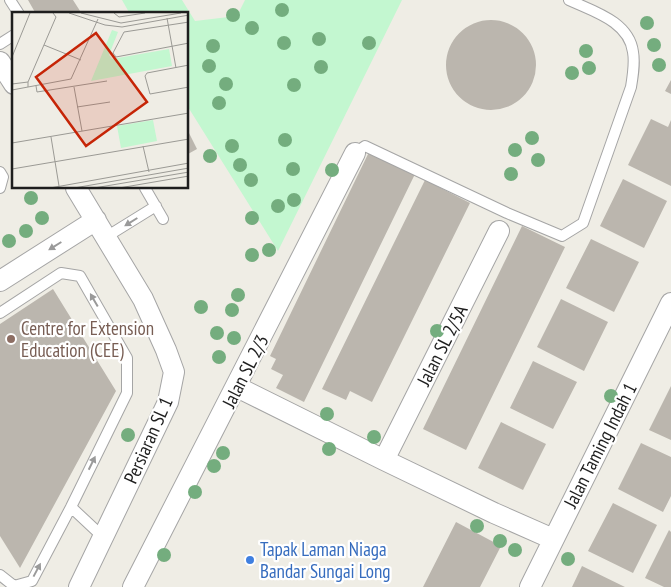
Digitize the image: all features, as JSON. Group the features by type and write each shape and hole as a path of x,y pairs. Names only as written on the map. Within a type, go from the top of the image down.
{"street":[{"path":"0,62 12,81"},
{"name":"Jalan SL 2/3","path":"133,587 237,387 355,153"},
{"name":"Persiaran SL 1","path":"77,189 143,299 174,372 168,402 78,587"},
{"path":"0,281 101,229"},
{"name":"Jalan SL 2/5A","path":"384,460 499,230"},
{"name":"Jalan Taming Indah 1","path":"530,587 671,303"},
{"path":"237,387 494,513 553,538"}],"lane":[{"path":"10,0 18,12"},
{"path":"355,153 365,146 507,213 562,236 583,223 631,87 634,66 633,50 624,30 616,23 568,0"},
{"path":"0,44 12,36"},
{"path":"0,172 3,177 0,188"},
{"path":"146,189 163,218"},
{"path":"101,229 156,206"},
{"path":"0,313 61,273 80,276 127,358 127,393 32,581 14,586 0,575"},
{"path":"71,507 103,537"}],"green space":[{"path":"122,0 182,0 195,21 237,16 245,0 402,0 278,251 189,109 189,12 129,12"}],"building":[{"path":"28,0 73,0 81,12 35,12"},
{"path":"491,20 508,23 523,33 533,48 536,65 533,82 523,97 508,107 491,110 474,107 459,97 449,82 446,65 449,48 459,33 474,23"},
{"path":"671,80 671,94 665,91"},
{"path":"651,119 668,127 671,120 671,186 628,165"},
{"path":"189,133 197,149 189,153"},
{"path":"369,152 415,174 304,402 276,388 283,375 271,369 276,359 270,356"},
{"path":"623,179 667,201 644,248 600,226"},
{"path":"425,180 470,203 372,402 350,391 346,400 322,389"},
{"path":"522,226 565,247 466,450 423,429"},
{"path":"591,239 639,262 614,312 566,288"},
{"path":"53,289 116,391 20,568 0,536 0,324"},
{"path":"561,299 608,322 584,371 537,347"},
{"path":"533,361 577,382 553,429 510,408"},
{"path":"671,386 671,440 649,430"},
{"path":"501,422 546,444 523,490 478,468"},
{"path":"641,443 671,457 671,496 663,512 618,489"},
{"path":"613,503 657,525 633,573 588,551"},
{"path":"456,522 501,546 480,587 423,587"},
{"path":"669,530 671,532 671,587 664,587 645,578"},
{"path":"582,566 625,587 572,587"}],"place":[{"name":"Centre for Extension Education (CEE)","path":"11,339"},
{"name":"Tapak Laman Niaga Bandar Sungai Long","path":"250,560"}]}
